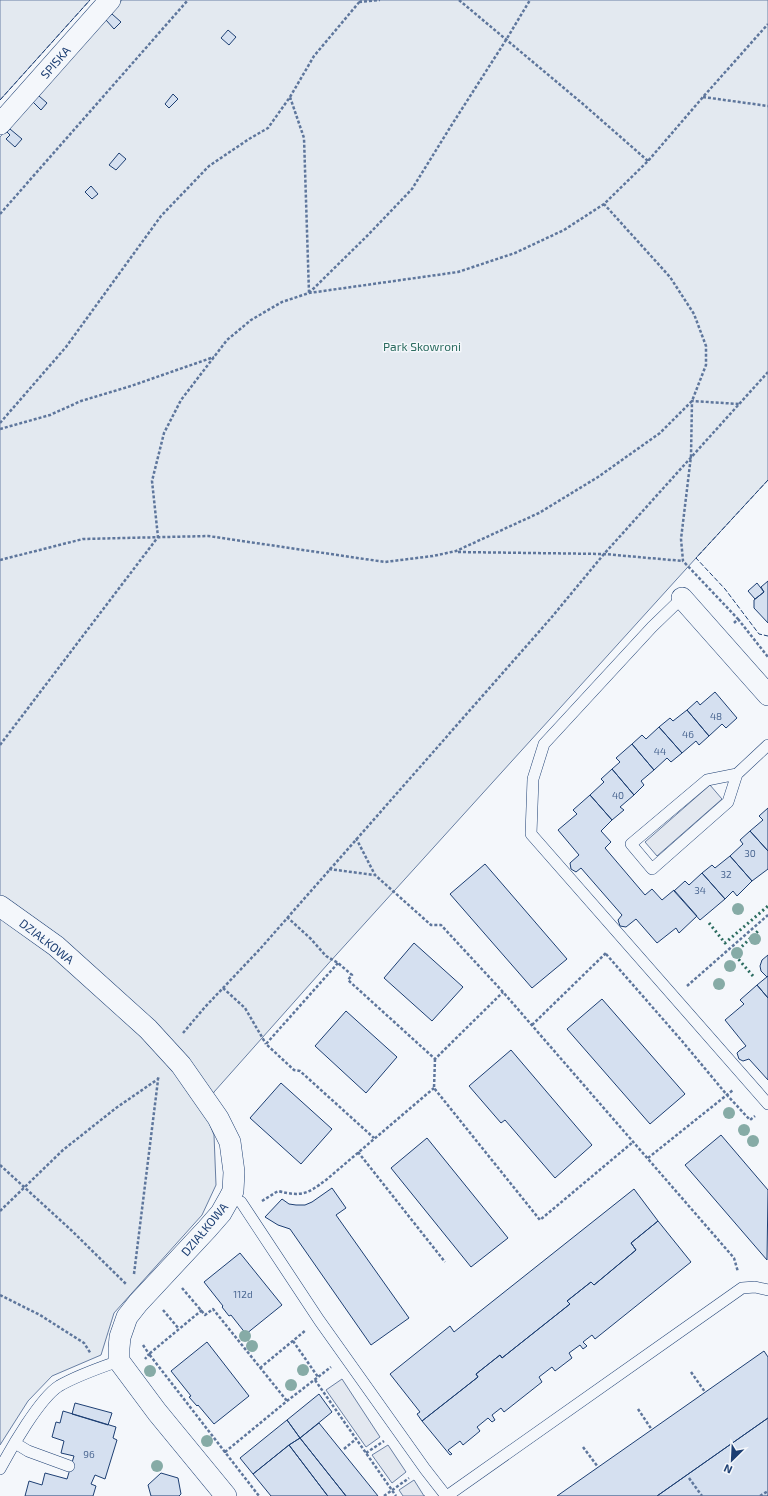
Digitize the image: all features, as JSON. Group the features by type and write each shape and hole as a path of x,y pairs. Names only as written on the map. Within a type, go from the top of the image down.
{"street":[{"name":"SPISKA","path":"0,124 110,0"},
{"path":"682,598 768,695"},
{"name":"DZIAŁKOWA","path":"0,906 56,946 148,1029 168,1050 218,1118 230,1142 234,1172 233,1191 230,1198 207,1229 135,1299 122,1330 119,1348 119,1361"},
{"path":"119,1361 157,1412 225,1496"}],"lane":[{"path":"682,598 652,627 544,744 533,779 530,834 768,1104"},
{"path":"736,774 728,802 652,869 631,844 707,780 736,774 768,745"},
{"path":"230,1198 240,1202 319,1320 425,1469 446,1496 742,1288 755,1287 768,1290"},
{"path":"0,1468 41,1404 58,1387 86,1373 119,1361"},
{"path":"15,1443 28,1451 69,1466"}],"path":[{"path":"0,214 188,0"},
{"path":"0,423 66,347 161,216 209,166 248,139 268,128 290,97 314,56 360,1 380,0"},
{"path":"459,0 583,104 648,161"},
{"path":"309,293 412,189 530,0"},
{"path":"0,745 158,536 152,481 164,433 181,400 227,340 251,320 282,302 309,293 458,272 515,253 564,230 604,204 648,161 768,24"},
{"path":"290,97 304,138 309,293"},
{"path":"703,97 768,106"},
{"path":"0,560 83,539 208,536 385,562 456,552 604,554 683,562 681,539 691,456 692,401 706,365 706,346 694,314 670,276 604,204"},
{"path":"0,429 50,415 81,401 132,386 214,357"},
{"path":"135,1299 158,1079 168,1050 205,1007 260,949 356,838 546,624 604,554 768,372"},
{"path":"456,552 539,513 598,477 660,433 692,401 740,404"},
{"path":"738,619 768,657"},
{"path":"356,838 375,875 431,925 441,925 503,992 734,1258 742,1288"},
{"path":"329,869 375,875"},
{"path":"674,998 768,915"},
{"path":"287,917 311,939 326,956 338,963 352,975 348,980 435,1059"},
{"path":"532,1025 622,939"},
{"path":"606,954 727,1095"},
{"path":"266,1044 338,963"},
{"path":"223,988 246,1008 266,1044 294,1070 300,1070 374,1138"},
{"path":"503,992 435,1059 434,1088 540,1220 633,1142"},
{"path":"0,1211 24,1186 63,1150 116,1108 158,1079"},
{"path":"648,1158 746,1080"},
{"path":"262,1201 278,1191 296,1195 311,1191 434,1088"},
{"path":"358,1152 445,1262"},
{"path":"0,1165 24,1186 125,1283 135,1299"},
{"path":"177,1293 182,1287 205,1315 213,1309 286,1401"},
{"path":"0,1295 40,1315 84,1343 98,1368"},
{"path":"159,1314 163,1309 179,1329"},
{"path":"149,1354 202,1310"},
{"path":"260,1368 319,1320"},
{"path":"141,1341 143,1347 259,1496"},
{"path":"293,1341 356,1439 396,1496"},
{"path":"225,1452 286,1401 332,1366"},
{"path":"691,1372 706,1392"},
{"path":"638,1409 652,1430"},
{"path":"366,1453 389,1438"},
{"path":"344,1449 356,1439"},
{"path":"583,1447 598,1467"},
{"path":"690,1478 702,1496"},
{"path":"384,1496 392,1490"},
{"path":"760,1496 768,1491"}],"green space":[{"path":"0,0 90,0 0,100"},
{"name":"Park Skowroni","path":"122,0 768,0 768,480 327,965 214,1092 205,1112 214,1135 216,1185 202,1215 114,1313 101,1355 52,1376 28,1401 0,1445 0,137"}],"shaded area":[{"path":"710,785 722,799 657,856 645,842"},
{"path":"342,1379 380,1437 366,1447 326,1390"},
{"path":"388,1445 406,1472 392,1483 372,1455"},
{"path":"414,1480 424,1496 403,1496 399,1490"}],"building":[{"path":"112,14 121,22 114,29 106,20"},
{"path":"228,30 236,37 229,45 221,38"},
{"path":"173,94 178,99 169,108 165,104"},
{"path":"39,96 47,103 41,110 33,102"},
{"path":"10,129 22,139 15,147 6,139 10,135 7,132"},
{"path":"119,153 126,159 116,170 109,165"},
{"path":"91,186 98,194 92,199 85,192"},
{"path":"768,581 768,623 754,608 754,600 764,592 761,587"},
{"path":"757,583 764,592 755,599 748,591"},
{"path":"715,692 737,718 726,728 722,724 709,736 687,710 697,701 700,705"},
{"path":"687,710 709,736 699,745 696,741 682,753 659,727 670,718 673,721"},
{"path":"659,727 682,753 671,762 667,758 654,770 632,744 642,735 646,739"},
{"path":"632,744 654,770 641,781 644,785 634,795 612,769 620,762 616,758"},
{"path":"612,769 634,795 620,807 624,810 612,820 590,795 604,782 601,779"},
{"path":"590,795 612,820 601,831 611,842 605,848 645,895 652,889 662,900 674,890 697,916 679,933 676,928 657,943 636,919 626,927 620,926 618,920 622,915 581,868 576,872 571,869 570,863 579,855 558,830 577,814 573,810"},
{"path":"768,808 768,851 750,831 763,820 759,816"},
{"path":"750,831 768,851 768,869 752,881 730,856 743,844 740,840"},
{"path":"730,856 752,881 737,896 733,891 725,899 702,873 712,865 715,868"},
{"path":"485,864 567,959 532,988 450,894"},
{"path":"702,873 725,899 700,920 674,891 685,881 689,885"},
{"path":"414,943 463,987 432,1021 384,978"},
{"path":"768,955 767,977 761,971 760,966 762,960"},
{"path":"768,976 768,998 757,985"},
{"path":"757,985 768,998 768,1080 749,1059 743,1061 739,1059 737,1053 746,1046 725,1020 744,1004 740,1000"},
{"path":"602,999 685,1094 650,1124 567,1029"},
{"path":"346,1011 397,1057 366,1093 315,1046"},
{"path":"511,1050 592,1145 555,1178 505,1120 501,1123 469,1086"},
{"path":"281,1083 332,1129 301,1164 250,1118"},
{"path":"721,1135 768,1190 767,1260 685,1165"},
{"path":"427,1138 508,1238 471,1267 391,1168"},
{"path":"332,1188 346,1208 336,1215 409,1318 371,1345 290,1229 278,1225 265,1217 282,1199 289,1204 305,1205"},
{"path":"634,1189 658,1221 631,1243 636,1250 594,1285 591,1282 567,1301 570,1304 502,1358 500,1355 476,1374 478,1377 422,1421 417,1414 420,1412 390,1374 450,1326 454,1332"},
{"path":"658,1221 691,1262 595,1339 592,1335 583,1342 587,1346 583,1349 580,1345 569,1353 572,1358 555,1371 552,1367 539,1377 542,1382 504,1412 501,1408 492,1415 495,1420 492,1422 488,1418 477,1427 480,1431 463,1445 460,1441 448,1450 452,1454 450,1455 422,1421 478,1377 476,1374 500,1355 502,1358 570,1304 567,1301 591,1282 594,1285 636,1250 631,1243"},
{"path":"240,1253 282,1305 246,1334 231,1315 229,1316 204,1282"},
{"path":"207,1342 249,1396 214,1424 189,1397 191,1396 171,1371"},
{"path":"764,1351 768,1357 768,1418 657,1496 557,1496"},
{"path":"319,1394 332,1412 300,1438 287,1420"},
{"path":"75,1403 112,1413 108,1425 72,1414"},
{"path":"63,1411 116,1427 113,1438 117,1440 105,1479 95,1475 91,1484 96,1486 93,1496 25,1496 29,1481 42,1485 45,1473 67,1479 74,1456 61,1453 64,1441 52,1437 56,1422 60,1423"},
{"path":"768,1418 768,1496 657,1496"},
{"path":"287,1420 300,1438 253,1474 240,1458"},
{"path":"319,1423 378,1496 346,1496 300,1438"},
{"path":"300,1438 346,1496 327,1495 289,1445"},
{"path":"289,1445 328,1496 271,1496 253,1474"},
{"path":"161,1473 178,1478 181,1494 179,1496 151,1496 148,1485"}],"hedge":[{"path":"709,923 725,943 768,906"},
{"path":"753,976 734,954 758,931"}],"fence":[{"path":"0,100 90,0"},
{"path":"768,480 696,558 725,589 759,634 768,636"}]}
